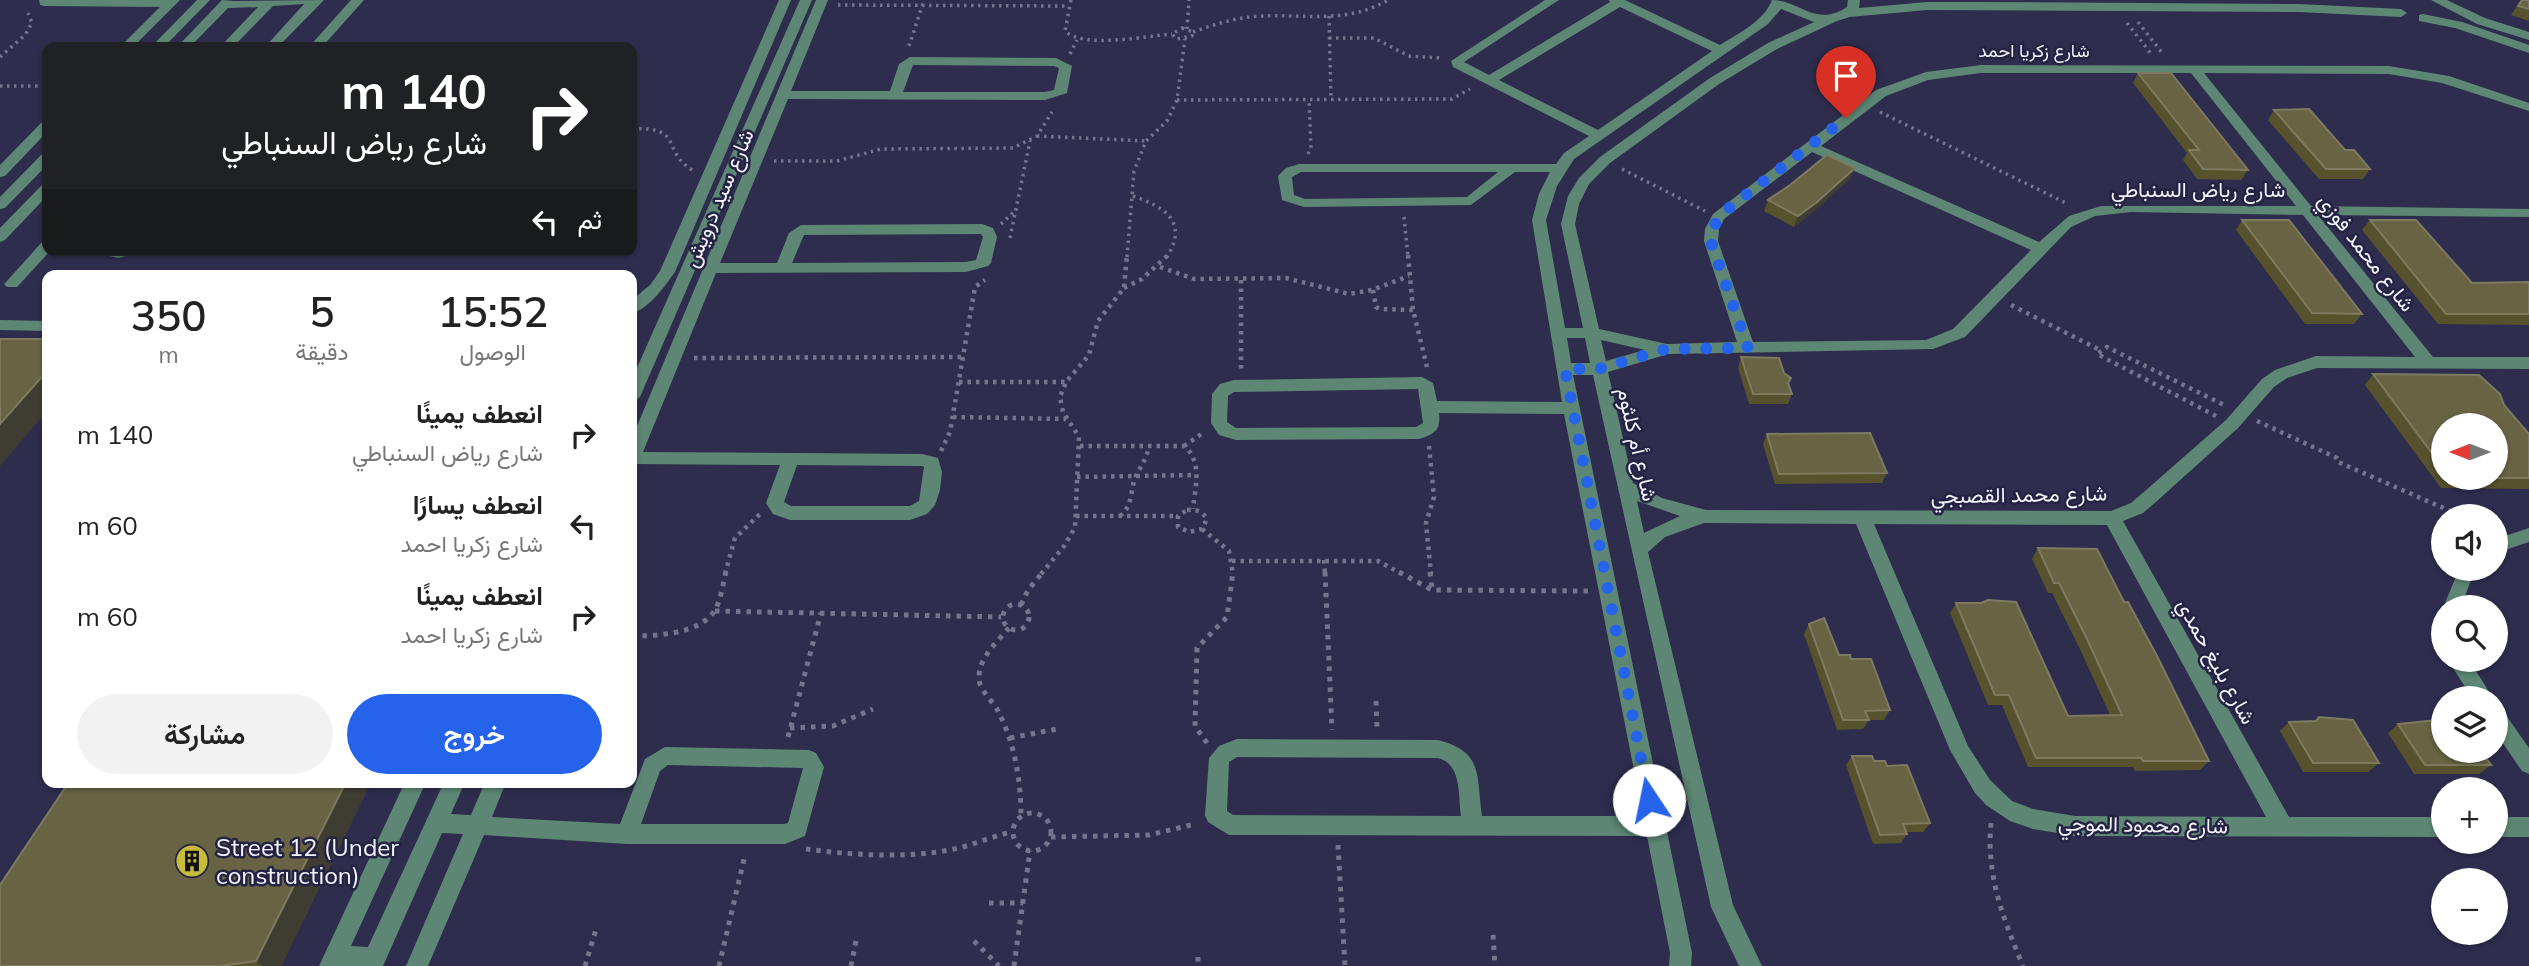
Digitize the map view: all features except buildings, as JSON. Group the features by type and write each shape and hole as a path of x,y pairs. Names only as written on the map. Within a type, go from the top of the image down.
{"street":[{"path":"162,42 204,0"},
{"path":"188,42 227,3 317,0"},
{"path":"276,42 317,0"},
{"path":"320,42 358,0"},
{"name":"شارع سيد درويش","path":"637,304 662,281 785,0"},
{"path":"1553,0 1459,57 1457,61 1458,64 1598,135"},
{"path":"1680,966 1681,953 1571,408 1539,220 1545,193 1558,168 1569,156 1764,21 1774,11 1778,0 1800,14 1841,15 1853,9 1854,0"},
{"path":"2379,0 2401,13 2458,26 2529,49"},
{"path":"2423,18 2443,13 2444,9 2437,0"},
{"path":"2437,0 2482,21 2529,36"},
{"path":"1488,79 1617,1 1722,51"},
{"path":"44,2 172,2"},
{"path":"131,42 172,2"},
{"path":"231,42 270,2"},
{"path":"637,446 783,95 816,2"},
{"name":"شارع سيد درويش","path":"637,386 733,162 816,2"},
{"name":"شارع أم كلثوم","path":"1751,966 1723,907 1598,369 1568,225 1570,206 1578,189 1589,173 1605,160 1754,55 1792,34 1841,15 1927,6 2340,9 2401,13"},
{"path":"783,95 895,95 1053,95 1060,93 1066,66 1062,63 910,61 905,64 895,95"},
{"name":"شارع محمد فوزي","path":"2196,70 2428,362"},
{"name":"شارع زكريا احمد","path":"1718,217 1864,104 1902,83 1953,71 2407,71 2444,79 2529,107"},
{"path":"3,201 7,180 1,172 42,130"},
{"path":"1810,146 2040,248"},
{"path":"3,201 42,162"},
{"path":"733,162 755,162"},
{"path":"1512,168 1471,201 1293,201 1287,197 1285,176 1290,170 1299,168 1512,168 1558,168"},
{"path":"0,237 42,193"},
{"name":"شارع رياض السنباطي","path":"1558,333 1591,333 1667,349 1927,345 1959,333 2069,220 2086,212 2131,208 2529,213"},
{"path":"1718,217 1712,229 1711,242 1748,348"},
{"path":"710,268 782,268 977,267 983,263 990,237 988,231 982,229 801,230 796,233 782,268"},
{"path":"12,284 42,251"},
{"path":"3,325 42,326"},
{"name":"شارع رياض السنباطي","path":"1565,369 1598,369 1667,349"},
{"path":"650,358 673,358"},
{"name":"شارع محمد القصبجي","path":"1625,486 1657,503 1706,517 2112,518 2137,508 2237,419 2268,383 2296,367 2316,362 2529,363"},
{"path":"1422,383 1427,387 1432,426 1428,430 1406,433 1236,434 1225,432 1219,424 1220,394 1226,388 1422,383"},
{"path":"1431,407 1571,408"},
{"path":"637,458 791,459 922,460 932,463 934,470 927,505 910,513 790,513 779,509 775,503 791,459"},
{"name":"شارع محمد القصبجي","path":"1639,551 1646,540 1657,532 1706,517"},
{"path":"1862,517 1960,750 1974,776 1994,803"},
{"name":"شارع بليغ حمدي","path":"2112,518 2282,825"},
{"path":"2508,542 2529,535"},
{"path":"2508,734 2529,765"},
{"path":"1473,825 1464,763 1454,753 1438,749 1237,748 1219,758 1216,815 1229,825 1654,826"},
{"path":"436,823 627,834 790,833 797,829 814,766 809,760 782,758 665,756 652,765 627,834"},
{"path":"413,788 332,961 372,962 452,788"},
{"path":"417,966 493,788"},
{"name":"شارع محمود الموجي","path":"1994,803 2029,818 2075,826 2431,827"},
{"path":"2508,827 2529,827"}],"path":[{"path":"1071,0 1065,31 1077,40 1086,41 1172,34 1177,29 1193,32 1224,22 1259,16 1329,16 1368,11 1388,0"},
{"path":"1186,29 1189,0"},
{"path":"816,2 1068,6"},
{"path":"910,61 907,52 923,3"},
{"path":"2120,7 2141,42 2169,69"},
{"path":"2120,7 2153,41 2169,69"},
{"path":"0,57 25,35 32,23 28,13"},
{"path":"1329,16 1331,100"},
{"path":"2132,29 2143,29"},
{"path":"1172,34 1176,38 1185,39 1192,36 1193,32"},
{"path":"1329,38 1374,38 1415,58 1459,57"},
{"path":"1124,288 1134,171 1146,141 1167,121 1177,100 1185,39"},
{"path":"2141,42 2153,41"},
{"path":"1177,100 1452,99 1488,79"},
{"path":"0,86 42,86"},
{"path":"755,162 837,161 881,149 1003,149 1030,141 1037,136 1055,106 1053,95"},
{"path":"1299,168 1311,148 1309,100"},
{"path":"1864,104 2086,212"},
{"path":"637,129 654,126 664,130 672,143 674,154 686,168 710,172"},
{"path":"1037,136 1146,141"},
{"path":"1010,241 1030,141"},
{"path":"1605,160 1718,217"},
{"path":"1021,605 1039,574 1070,538 1076,516 1076,477 1080,446 1075,428 1060,404 1062,390 1089,355 1098,321 1124,288 1138,283 1160,267 1172,251 1175,226 1158,205 1133,196"},
{"path":"1402,202 1413,310 1424,346 1427,387"},
{"path":"1160,267 1198,280 1285,278 1342,294 1373,290 1409,276"},
{"path":"932,463 950,432 975,288 990,277"},
{"path":"1241,280 1241,386"},
{"path":"1373,290 1376,307 1413,310"},
{"path":"1994,296 2100,350"},
{"path":"2237,419 2107,347 2097,354 2237,419 2337,458 2338,462 2436,504"},
{"path":"673,358 963,357"},
{"path":"959,382 1066,382"},
{"path":"953,417 1067,419"},
{"path":"1428,430 1434,497 1426,518 1433,590"},
{"path":"1080,446 1184,446 1195,457 1193,509"},
{"path":"1120,516 1131,505 1136,476 1143,468 1149,446"},
{"path":"1076,477 1195,475"},
{"path":"715,611 735,538 760,513 775,503"},
{"path":"1076,516 1178,516 1193,509 1205,514 1207,519 1202,529 1196,532 1182,530 1176,522 1178,516"},
{"path":"1202,529 1226,549 1232,561 1231,613 1197,648 1195,726 1201,738 1212,747 1226,752"},
{"path":"1324,560 1333,749"},
{"path":"1232,561 1378,561 1433,590 1607,592"},
{"path":"790,833 806,848 827,853 930,852 1012,832 1021,817 1021,790 1010,738 997,709 980,684 981,668 986,653 1009,628 1025,626 1030,620 1027,608 1021,605 1008,608 1001,617"},
{"path":"637,636 668,636 685,631 715,611 1001,617"},
{"path":"782,758 821,613"},
{"path":"1001,617 1003,624 1009,628"},
{"path":"790,728 833,728 873,709"},
{"path":"1010,738 1058,729"},
{"path":"1994,803 1988,858 1991,886 2023,966"},
{"path":"1012,832 1016,845 1030,850 1046,844 1051,837 1049,820 1032,814 1021,817"},
{"path":"1051,837 1149,835 1172,831 1216,815"},
{"path":"1337,825 1345,966"},
{"path":"719,966 751,834"},
{"path":"1014,966 1030,850"},
{"path":"989,903 1023,903"},
{"path":"585,966 597,926"},
{"path":"1493,935 1495,966"},
{"path":"851,966 857,936"},
{"path":"974,941 999,966"},
{"path":"1198,957 1198,966"}],"place":[{"name":"Street 12 (Under construction)","path":"192,861"}],"route":[{"path":"1649,800 1565,369 1598,369 1667,349 1748,348 1711,242 1712,229 1718,217 1846,118"}]}
